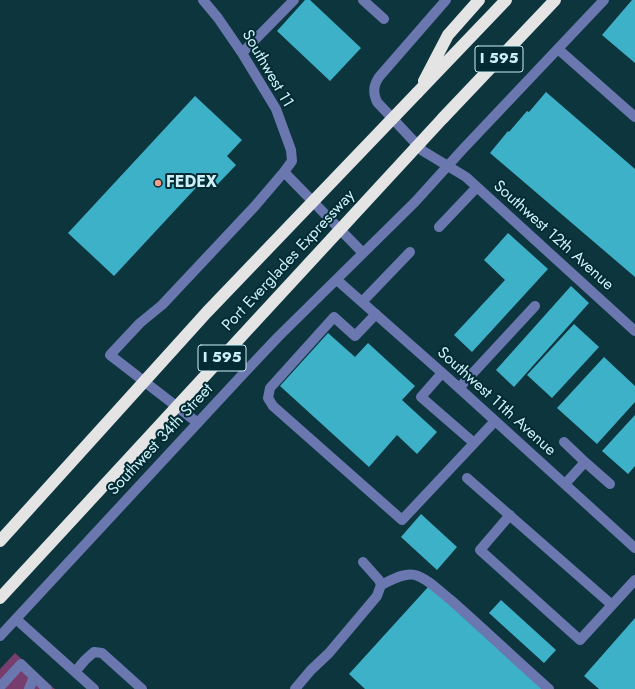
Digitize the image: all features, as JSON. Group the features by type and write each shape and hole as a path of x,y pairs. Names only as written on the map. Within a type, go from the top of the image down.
{"highway":[{"path":"417,93 448,35 479,0"},
{"name":"Port Everglades Expressway","path":"0,541 207,312 506,0"},
{"name":"Port Everglades Expressway","path":"0,598 443,118 555,0"}],"street":[{"name":"Southwest 11","path":"203,0 218,18 242,53 276,109 291,150 292,161 284,172"},
{"path":"242,53 294,0"},
{"path":"363,0 384,19"},
{"name":"Southwest 12th Avenue","path":"446,0 379,77 374,86 373,92 377,102 423,151 466,177 635,331"},
{"name":"Southwest 34th Street","path":"0,636 278,337 415,202 604,0"},
{"path":"558,49 635,117"},
{"path":"198,423 110,355 140,323 162,305 255,206 284,172 363,253"},
{"path":"439,227 477,187"},
{"path":"362,302 410,252"},
{"name":"Southwest 11th Avenue","path":"337,280 495,420 635,548"},
{"path":"459,388 535,306"},
{"path":"376,314 355,336 334,317 270,388 268,398 272,406 402,520 495,420"},
{"path":"442,373 421,397 474,443"},
{"path":"564,442 610,484"},
{"path":"565,484 585,462"},
{"path":"467,478 612,605"},
{"path":"510,515 480,550 580,640 635,580"},
{"path":"295,689 377,596 381,585 379,580 363,562"},
{"path":"381,585 404,575 413,575 428,581 549,689"},
{"path":"16,619 94,689"},
{"path":"75,672 94,652 102,653 142,689"},
{"path":"0,687 21,664 47,689"},
{"path":"29,689 34,677"}],"shaded area":[{"path":"15,653 55,689 0,689 0,669"}],"building":[{"path":"305,0 310,0 361,48 330,81 277,31"},
{"path":"632,0 635,0 635,63 602,35"},
{"path":"546,92 635,169 635,277 490,153 508,131 509,132 527,111 529,112"},
{"name":"FEDEX","path":"195,96 242,140 227,156 236,165 215,187 205,178 114,276 68,233"},
{"path":"508,233 548,269 472,352 454,335 505,280 484,260"},
{"path":"571,286 589,303 514,387 496,370"},
{"path":"574,324 599,347 552,398 527,375"},
{"path":"328,333 355,357 368,343 415,386 402,400 437,432 417,454 397,435 369,467 280,386"},
{"path":"604,357 635,386 635,402 597,444 557,408"},
{"path":"635,415 635,466 628,474 602,451"},
{"path":"421,514 457,547 437,570 401,537"},
{"path":"429,586 542,689 365,689 349,674"},
{"path":"501,600 556,650 544,663 489,613"},
{"path":"635,618 635,689 599,689 584,676"}],"place":[{"name":"FEDEX","path":"158,183"}]}
